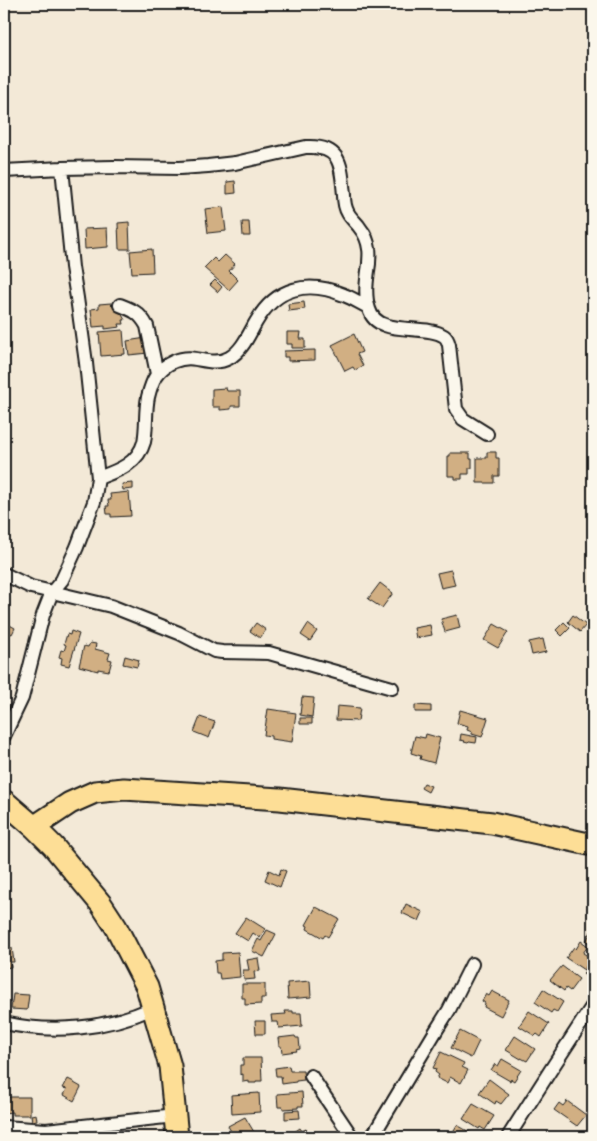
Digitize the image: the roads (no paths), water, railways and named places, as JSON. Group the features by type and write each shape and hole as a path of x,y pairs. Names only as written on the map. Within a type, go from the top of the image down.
{"main road":[{"path":"34,827 70,803 95,792 124,788 280,799 492,823 593,845"},
{"path":"4,800 53,846 86,885 116,927 147,987 170,1066 177,1137"}],"street":[{"path":"4,171 114,167 180,168 235,163 306,147 326,148 335,156 340,164 345,205 348,213 360,227 370,251 367,282 368,307 372,316 379,323 393,327 429,331 447,338 456,409 463,419 486,434"},
{"path":"4,736 22,698 42,615 52,592 62,580 74,555 94,502 98,478 86,363 70,252 62,168"},
{"path":"98,478 117,471 134,460 138,454 144,442 147,402 152,383 157,374 176,360 188,358 208,362 230,358 240,348 267,306 279,296 296,289 319,288 333,291 346,295 368,307"},
{"path":"120,304 136,312 147,326 157,374"},
{"path":"4,574 31,587 122,610 179,633 214,651 269,653 392,688"},
{"path":"372,1137 449,1010 472,964"},
{"path":"508,1137 593,1005"},
{"path":"4,1023 58,1029 94,1026 134,1016 153,1008"},
{"path":"311,1076 352,1137"},
{"path":"4,1127 23,1133 175,1116"}]}
